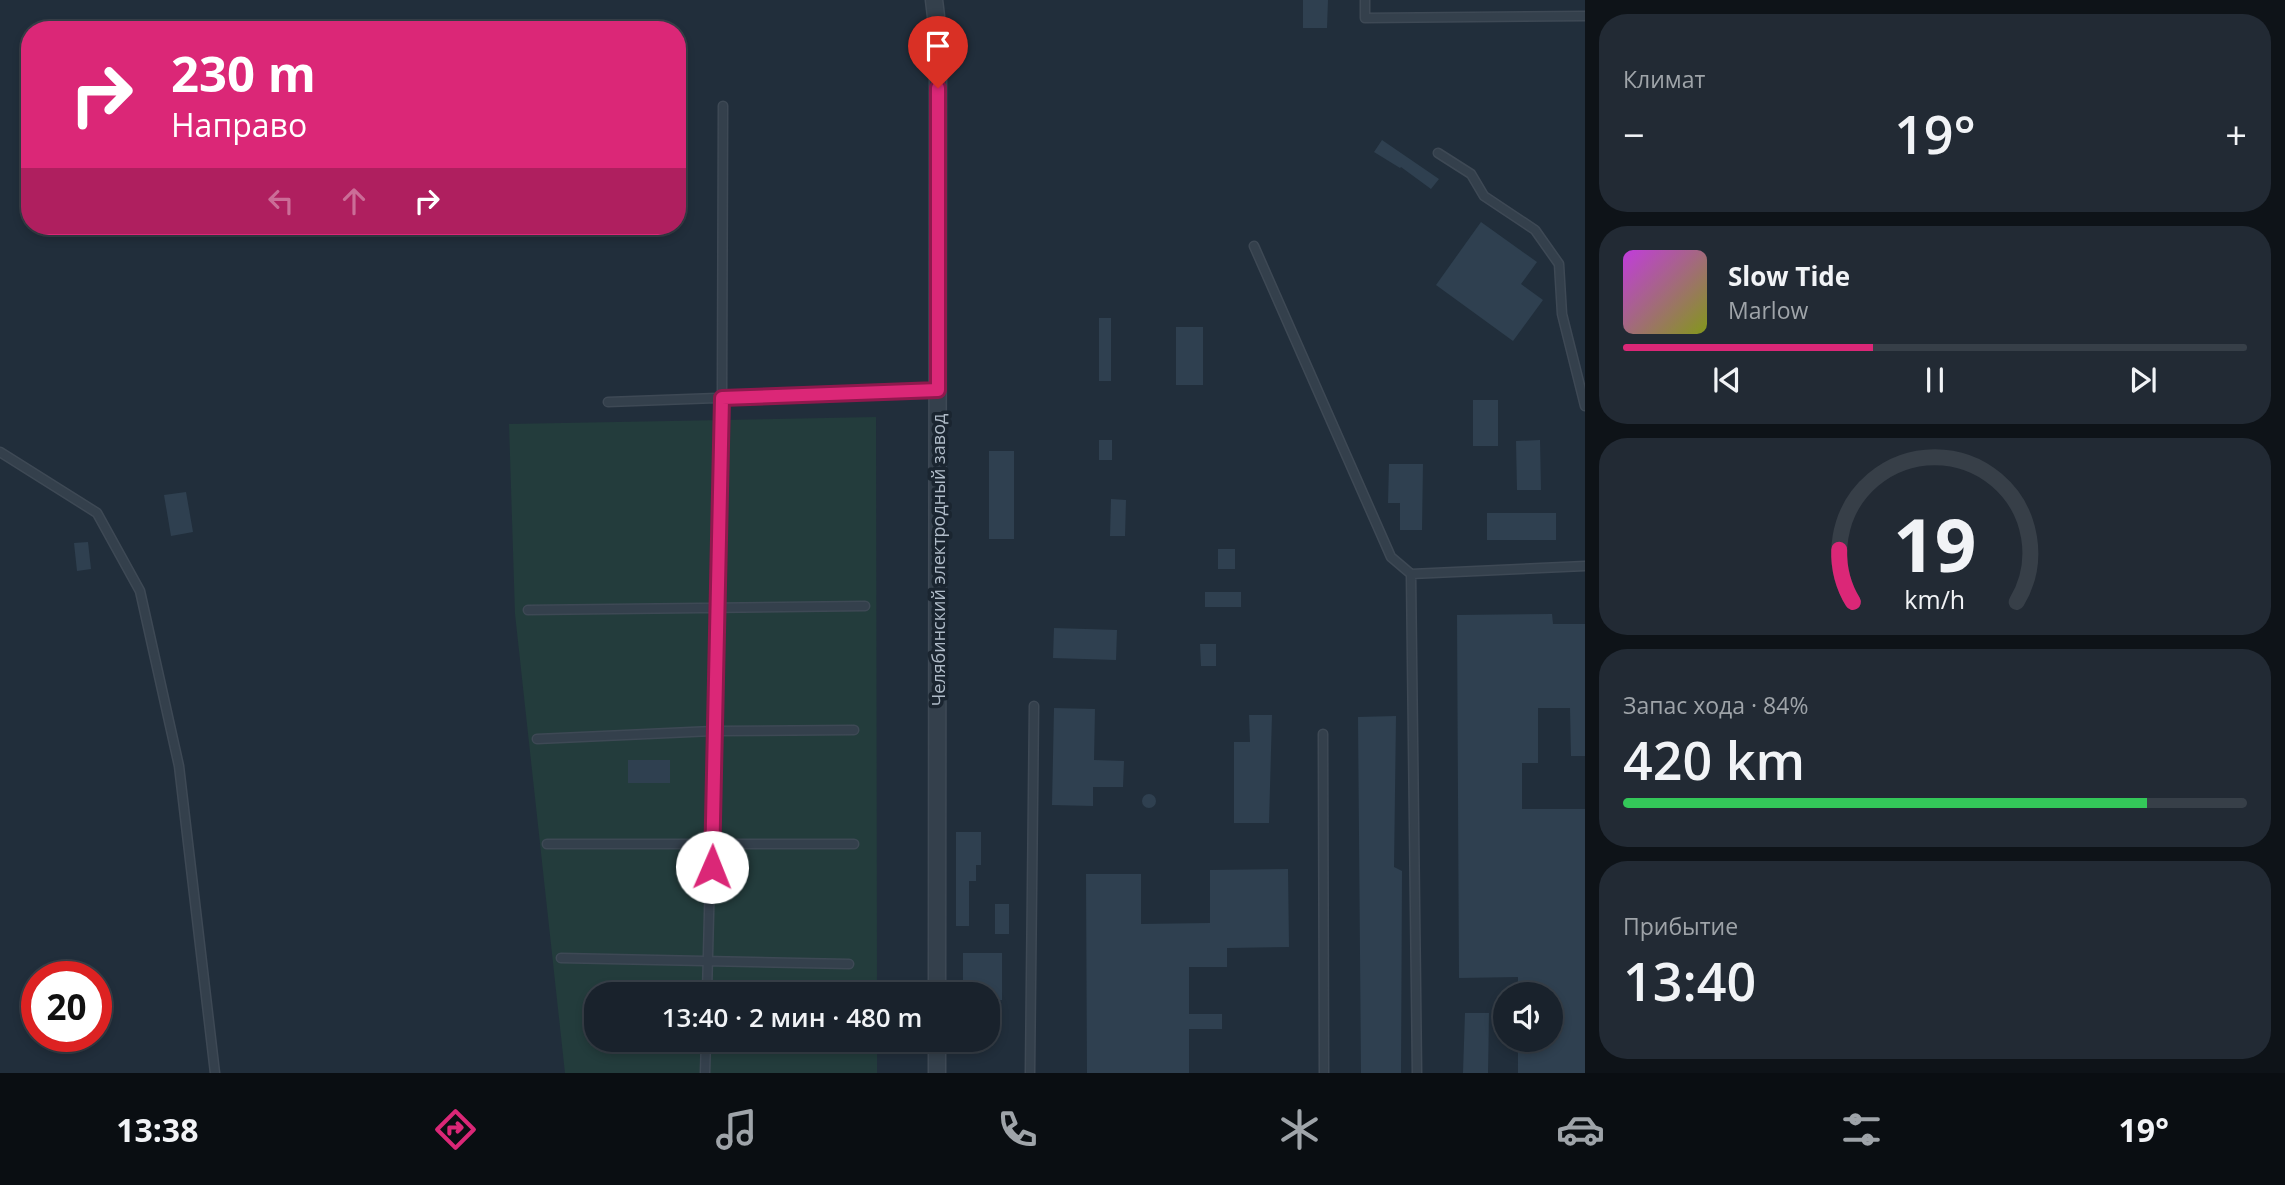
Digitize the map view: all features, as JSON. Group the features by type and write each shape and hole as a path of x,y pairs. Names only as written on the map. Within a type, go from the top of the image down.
{"street":[{"name":"Челябинский электродный завод","path":"934,0 938,33 937,982"},
{"path":"937,1052 937,1073"}],"lane":[{"path":"1365,0 1365,18 1585,16"},
{"path":"707,982 722,398 723,106"},
{"path":"1438,153 1471,174 1484,196 1535,230 1559,264 1563,314 1585,406"},
{"path":"1254,246 1391,557 1411,574 1585,566"},
{"path":"608,402 938,390"},
{"path":"0,452 97,513 140,591 179,765 215,1073"},
{"path":"1411,574 1417,1073"},
{"path":"528,611 865,606"},
{"path":"1030,1073 1034,706"},
{"path":"537,739 713,731 854,730"},
{"path":"1323,734 1324,1073"},
{"path":"547,844 854,844"},
{"path":"561,958 849,964"},
{"path":"705,1073 706,1052"}],"green space":[{"path":"876,417 877,982 584,982 584,1052 877,1052 877,1073 565,1073 515,614 509,424"}],"building":[{"path":"1303,0 1328,0 1327,28 1303,28"},
{"path":"1382,140 1439,179 1431,189 1401,167 1374,152"},
{"path":"1481,222 1537,262 1521,284 1543,300 1513,341 1436,285"},
{"path":"1099,318 1111,318 1111,381 1099,381"},
{"path":"1176,327 1203,327 1203,385 1176,385"},
{"path":"1473,400 1498,400 1498,446 1473,446"},
{"path":"1099,440 1112,440 1112,460 1099,460"},
{"path":"1540,440 1541,490 1517,490 1516,441"},
{"path":"989,451 1014,451 1014,539 989,539"},
{"path":"1389,464 1423,464 1422,530 1400,530 1400,503 1388,503"},
{"path":"186,492 193,532 171,536 164,495"},
{"path":"1111,499 1126,500 1125,536 1110,536"},
{"path":"1487,513 1556,513 1556,540 1487,540"},
{"path":"88,542 91,569 77,571 74,543"},
{"path":"1218,549 1235,549 1235,569 1218,569"},
{"path":"1205,592 1241,592 1241,607 1205,607"},
{"path":"1552,614 1553,624 1585,624 1585,756 1571,756 1570,708 1538,708 1538,763 1522,763 1522,809 1585,809 1585,1073 1518,1073 1518,1052 1563,1052 1563,982 1518,982 1518,977 1459,978 1457,615"},
{"path":"1054,628 1117,630 1116,660 1053,658"},
{"path":"1200,644 1216,644 1216,666 1201,666"},
{"path":"1054,708 1095,709 1094,760 1124,761 1123,787 1093,787 1093,806 1052,805"},
{"path":"1249,715 1272,715 1269,823 1234,823 1234,742 1250,742"},
{"path":"1396,716 1394,867 1402,871 1401,1073 1361,1073 1358,717"},
{"path":"628,760 670,760 670,783 628,783"},
{"path":"1146,794 1152,794 1156,801 1152,808 1146,808 1142,804 1142,798"},
{"path":"956,832 981,832 981,865 976,865 976,881 969,881 969,926 956,926"},
{"path":"1288,869 1289,947 1227,948 1227,967 1189,967 1189,1014 1222,1014 1222,1029 1189,1029 1189,1073 1087,1073 1086,874 1141,874 1141,924 1210,923 1210,870"},
{"path":"995,904 1009,904 1009,934 995,934"},
{"path":"963,953 1002,953 1002,1000 1000,982 963,982"},
{"path":"1465,1013 1489,1013 1488,1073 1463,1073"}],"route":[{"path":"712,867 722,398 938,390 938,88"}]}
